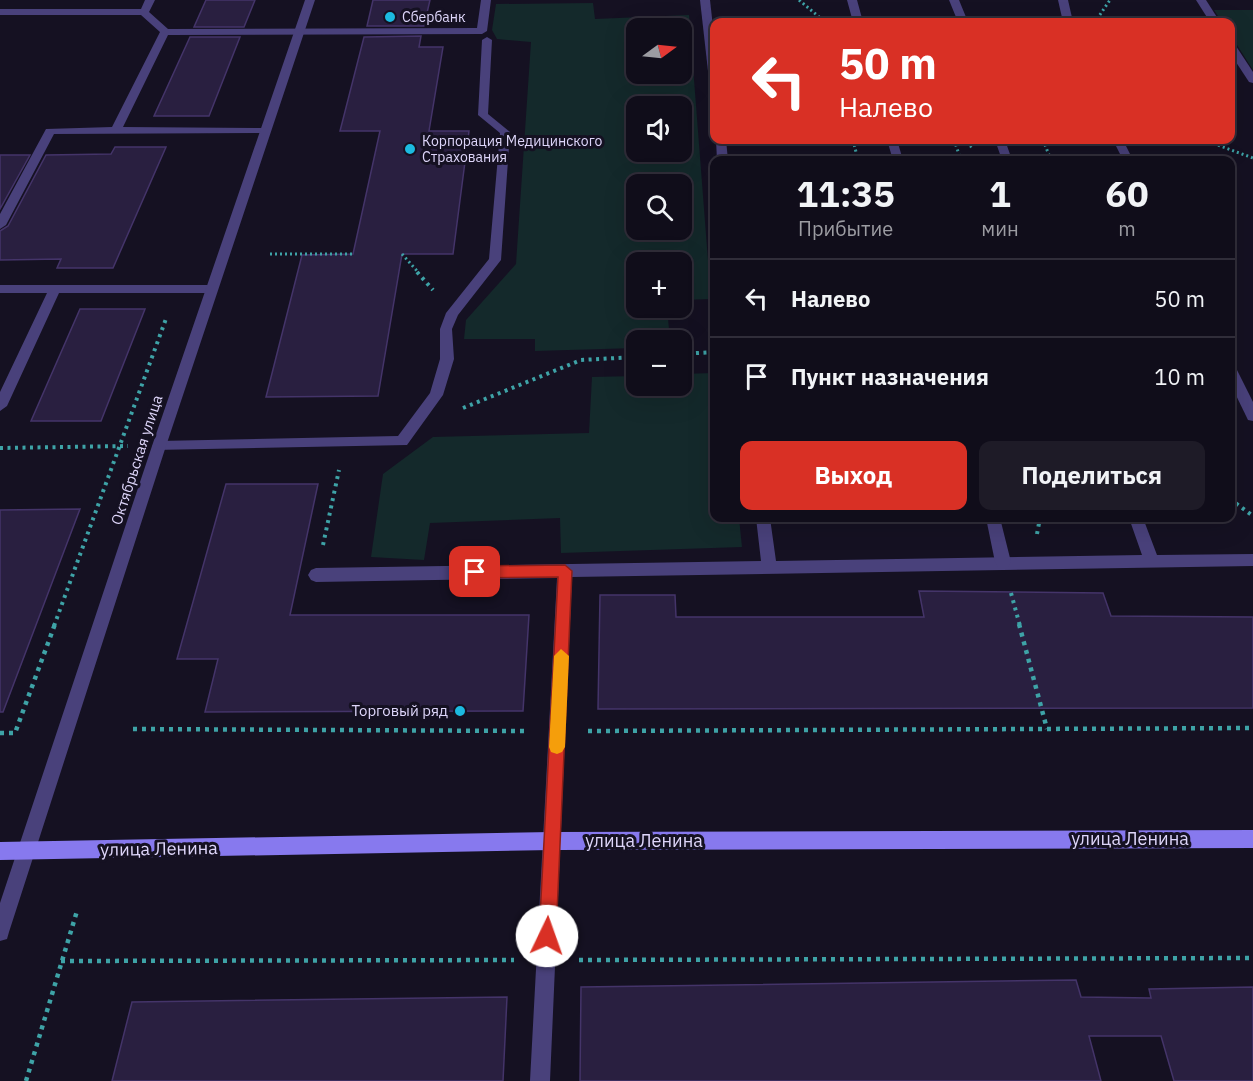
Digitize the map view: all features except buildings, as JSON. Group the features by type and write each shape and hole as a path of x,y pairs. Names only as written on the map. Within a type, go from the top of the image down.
{"main road":[{"name":"улица Ленина","path":"0,851 552,841 1253,839"}],"street":[{"path":"144,12 150,0"},
{"name":"Октябрьская улица","path":"0,932 159,446 310,0"},
{"path":"0,12 144,12 165,32 482,31 486,0"},
{"path":"705,0 710,44"},
{"path":"852,0 857,18"},
{"path":"954,0 961,18"},
{"path":"1063,0 1067,18"},
{"path":"1200,0 1212,18"},
{"path":"116,130 165,32"},
{"path":"159,446 402,441 436,395 447,359 446,329 452,314 495,260 505,132 483,115 487,40"},
{"path":"1235,53 1253,80"},
{"path":"0,225 50,131 266,131"},
{"path":"0,289 212,289"},
{"path":"0,406 55,290"},
{"path":"1235,379 1253,416"},
{"path":"763,522 768,566"},
{"path":"994,522 1003,562"},
{"path":"1137,522 1152,561"},
{"path":"316,575 1003,562 1253,560"},
{"path":"540,1081 565,571"}],"path":[{"path":"799,0 820,18"},
{"path":"1098,18 1110,0"},
{"path":"1215,144 1253,158"},
{"path":"270,254 353,254"},
{"path":"402,254 452,314"},
{"path":"0,733 15,733 177,289"},
{"path":"692,353 710,352"},
{"path":"410,429 581,360 626,358"},
{"path":"316,575 345,443"},
{"path":"0,448 159,446"},
{"path":"1235,503 1253,516"},
{"path":"1003,562 1047,729"},
{"path":"133,729 557,731 1253,728"},
{"path":"26,1081 77,911"},
{"path":"61,961 1253,958"}],"green space":[{"path":"593,3 595,19 689,15 689,18 626,18 626,84 692,84 692,54 710,299 692,300 692,252 626,252 626,318 668,318 669,330 626,330 626,348 535,351 535,339 464,339 466,320 516,264 531,42 497,39 492,30 496,4"},
{"path":"1214,10 1253,10 1253,70 1235,42 1235,18 1219,18"},
{"path":"710,373 710,522 739,522 742,547 561,553 560,518 430,523 424,560 371,557 383,474 433,437 589,433 592,377 626,376 626,396 692,396 692,374"}],"slow traffic":[{"path":"557,747 561,656"}],"place":[{"name":"Сбербанк","path":"390,17"},
{"name":"Корпорация Медицинского Cтрахования","path":"410,149"},
{"name":"Торговый ряд","path":"460,711"}],"route":[{"path":"475,572 565,571 547,936"}]}
